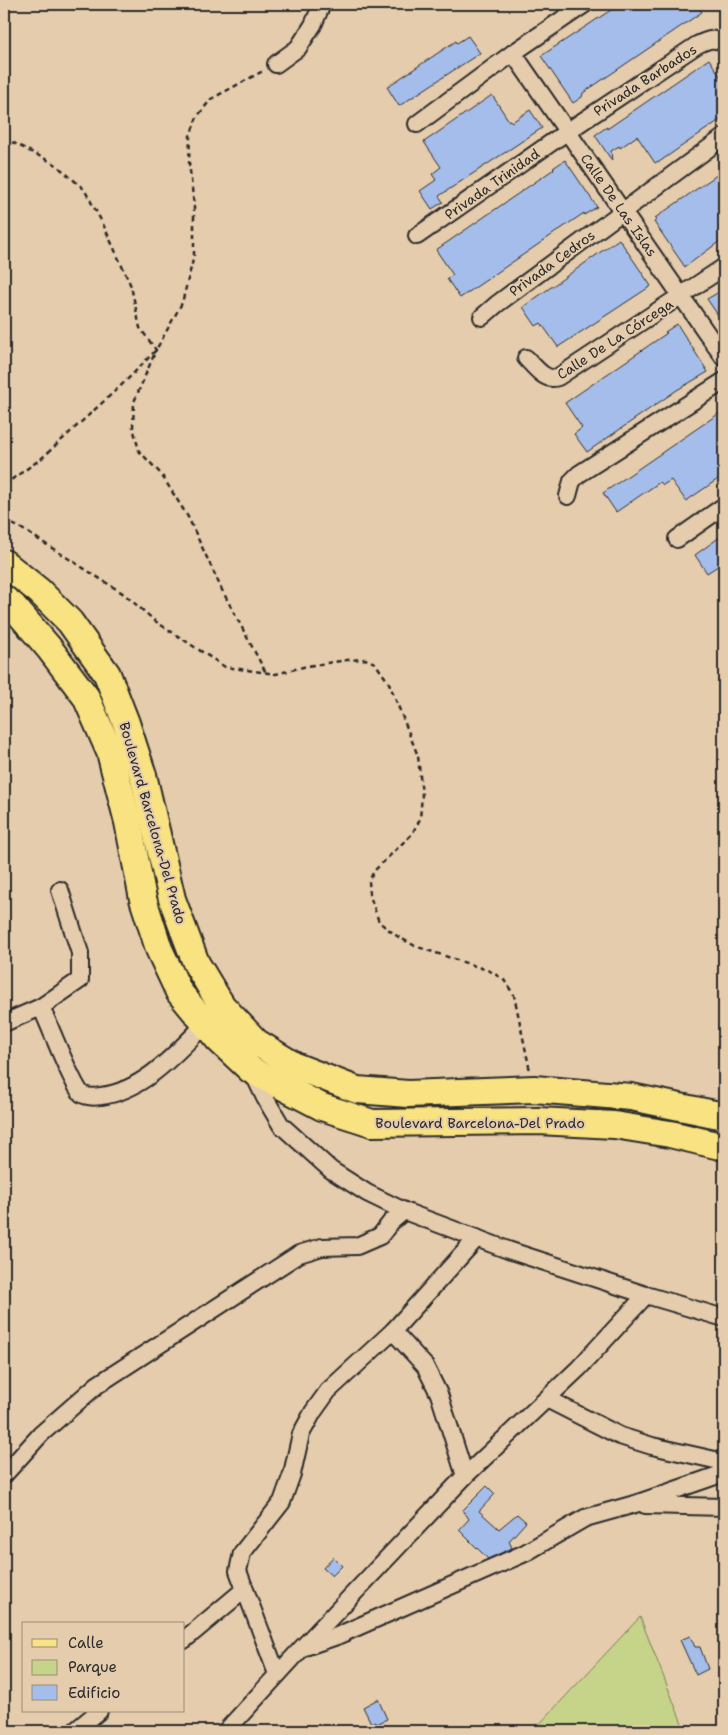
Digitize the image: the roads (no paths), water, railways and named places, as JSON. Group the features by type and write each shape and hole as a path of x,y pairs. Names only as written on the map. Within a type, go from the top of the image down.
{"main road":[{"name":"Boulevard Barcelona-Del Prado","path":"4,563 39,591 70,622 107,674 126,723 143,776 172,899 196,963 222,1006 256,1042 295,1066 357,1090 408,1094 534,1089 631,1097 724,1116"},
{"name":"Boulevard Barcelona-Del Prado","path":"4,599 13,606 49,648 86,697 110,752 128,822 143,899 159,948 179,992 218,1039 251,1070 322,1107 372,1123 538,1120 614,1125 670,1134 724,1146"},
{"path":"143,899 172,899"}],"street":[{"path":"276,64 298,48 313,25 322,4"},
{"path":"417,124 513,53 585,4"},
{"name":"Privada Barbados","path":"568,131 697,45 708,40 719,40 724,44"},
{"name":"Calle De Las Islas","path":"513,53 724,358"},
{"name":"Privada Trinidad","path":"417,236 568,131"},
{"name":"Privada Cedros","path":"482,317 724,137"},
{"name":"Calle De La Córcega","path":"526,358 547,378 558,377 724,268"},
{"path":"568,496 572,481 580,474 724,381"},
{"path":"677,539 724,506"},
{"path":"4,1023 41,1007 80,980 80,953 60,890"},
{"path":"41,1007 73,1081 82,1094 90,1097 112,1095 146,1078 206,1023"},
{"path":"251,1070 281,1125 331,1170 368,1193 404,1211 508,1250 724,1318"},
{"path":"4,1475 41,1434 97,1385 300,1254 322,1247 357,1246 380,1236 391,1222 404,1211"},
{"path":"277,1674 238,1571 242,1553 282,1502 292,1474 301,1434 328,1390 393,1331 477,1238"},
{"path":"226,1731 277,1674 465,1476 579,1368 646,1295"},
{"path":"393,1331 425,1366 436,1387 465,1476"},
{"path":"547,1399 620,1436 652,1446 724,1462"},
{"path":"301,1649 337,1636 526,1554 584,1518 635,1504 724,1473"},
{"path":"635,1504 724,1507"},
{"path":"185,1639 245,1589"},
{"path":"76,1731 98,1712"}]}
